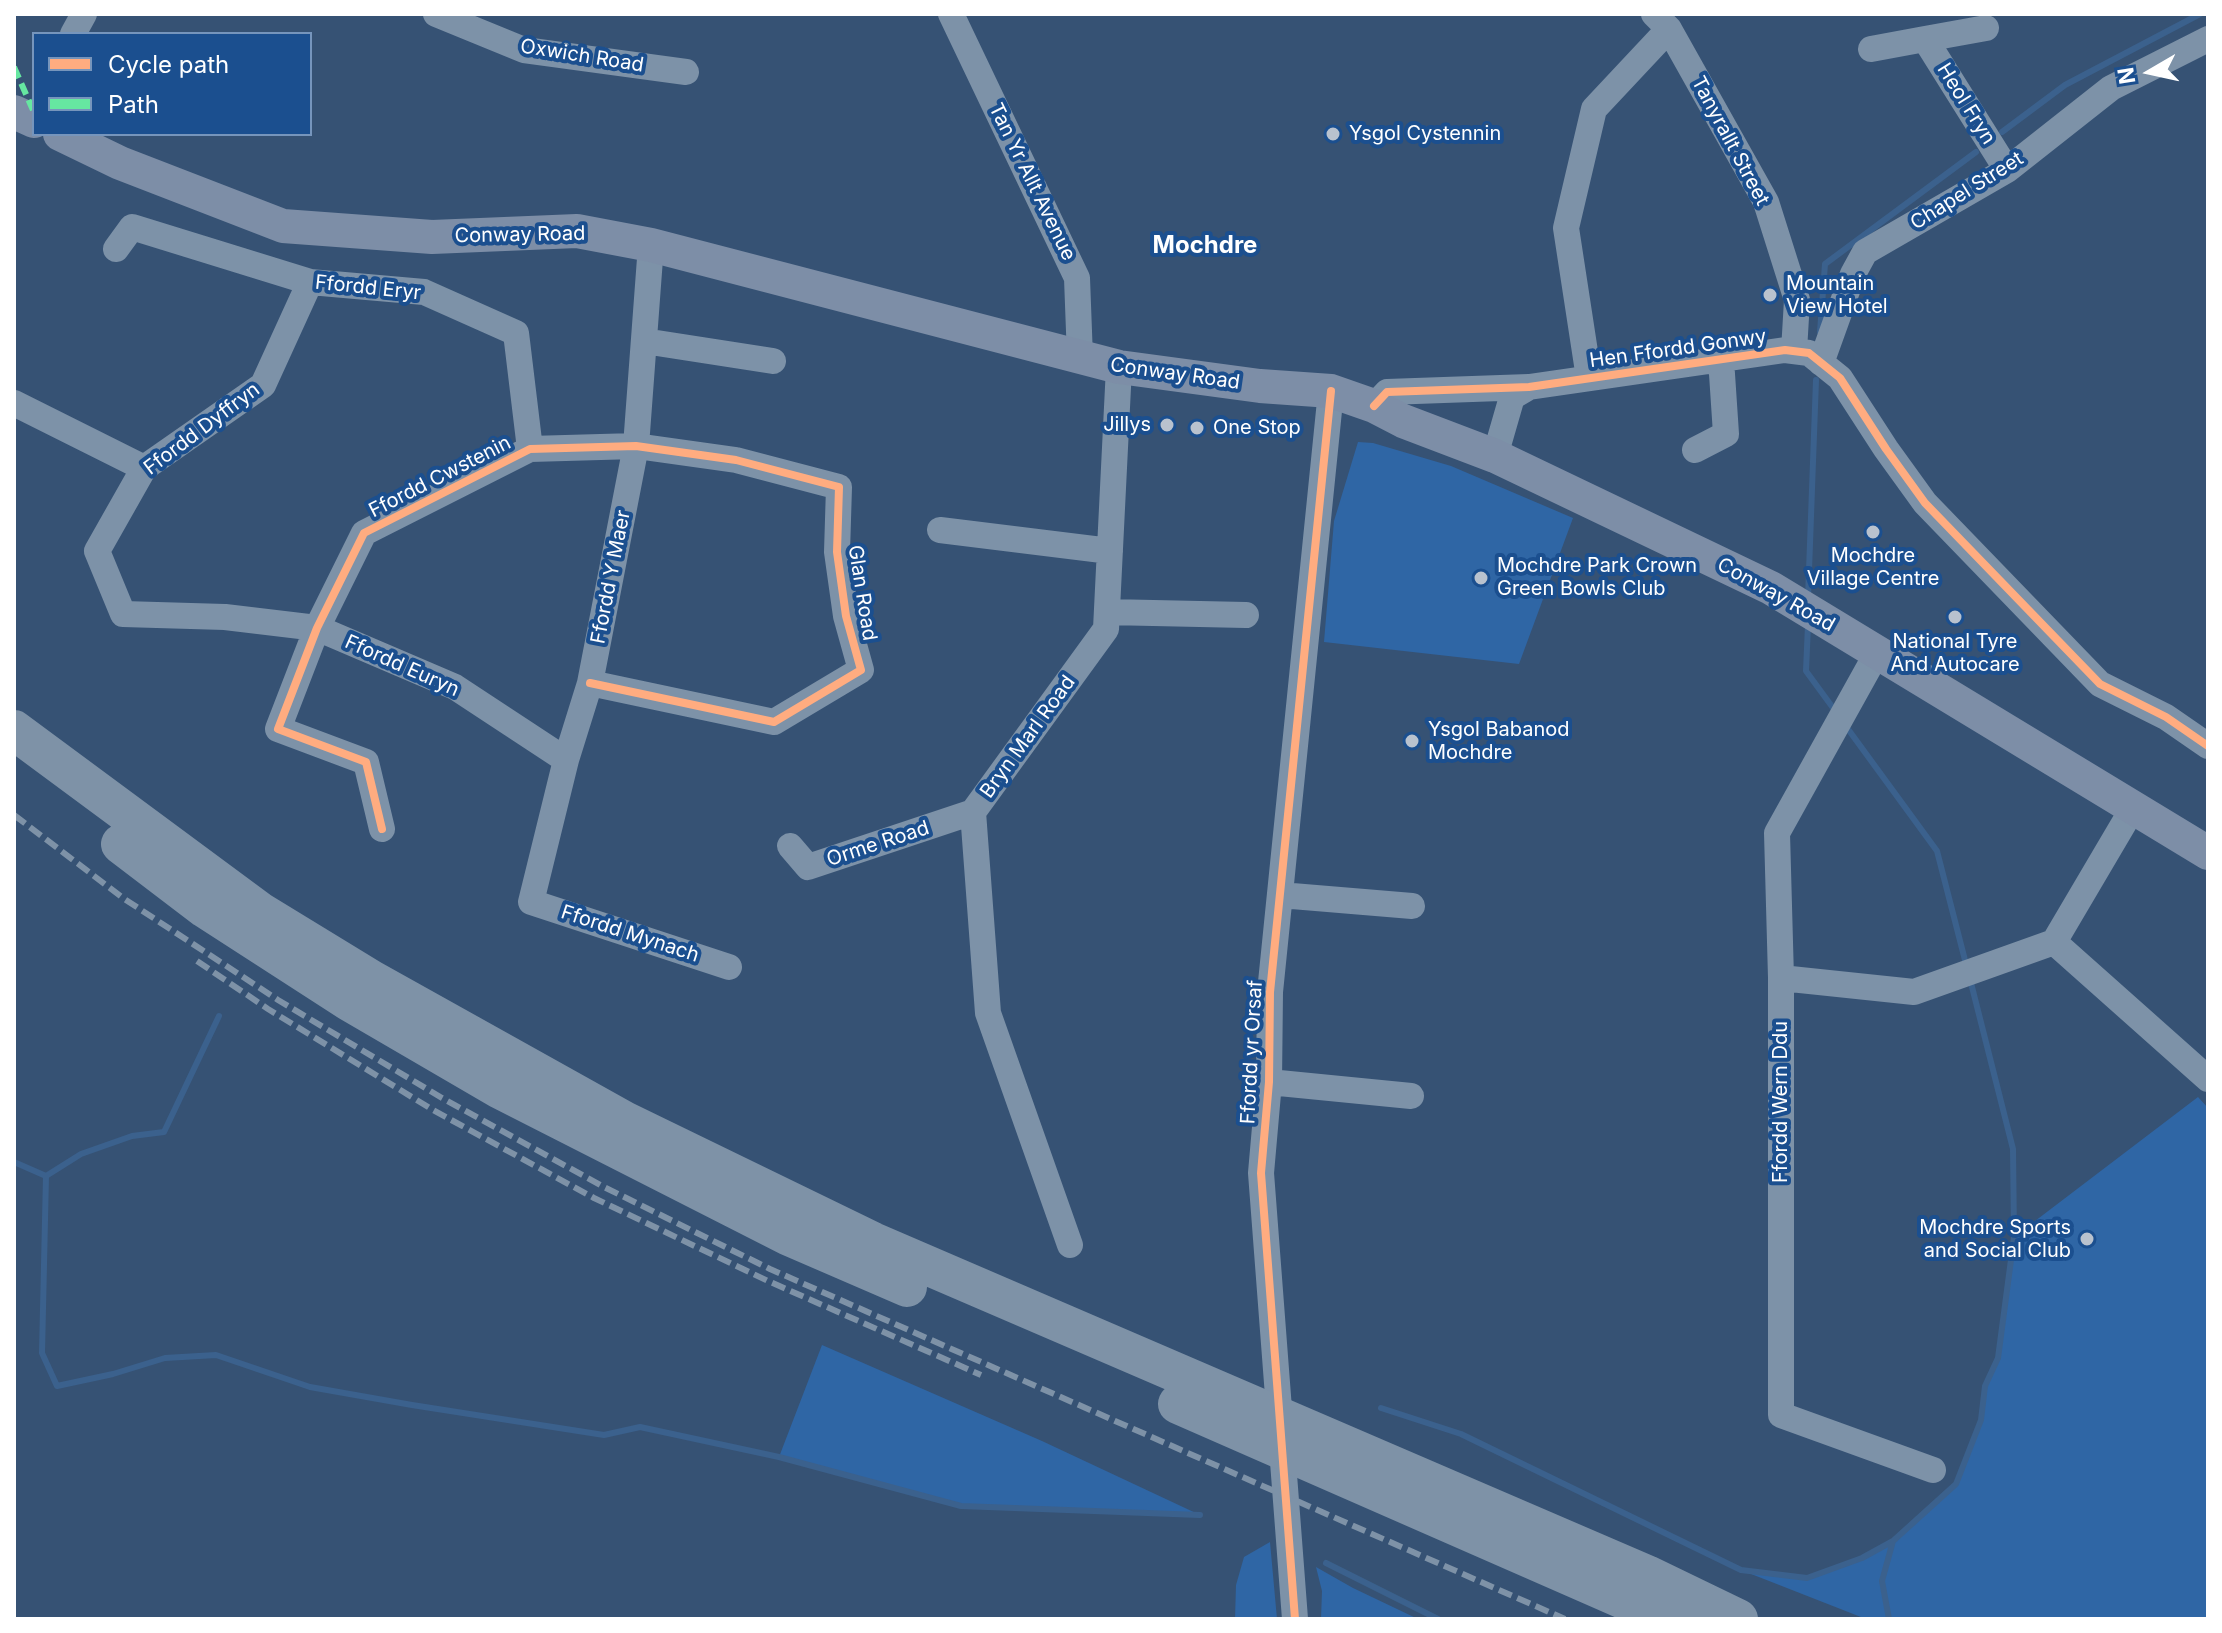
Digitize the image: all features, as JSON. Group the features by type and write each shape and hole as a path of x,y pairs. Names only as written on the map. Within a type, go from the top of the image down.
{"highway":[{"path":"14,730 260,912 373,981 624,1121 873,1242 1647,1575 1738,1619"},
{"path":"14,762 205,908 349,1001 500,1089 789,1236 1669,1619"}],"main road":[{"name":"Conway Road","path":"64,136 120,163 283,226 432,237 577,231 651,245 1119,367 1260,386 1331,391 1495,456 1771,588 2208,853"}],"street":[{"path":"74,32 84,14"},
{"name":"Oxwich Road","path":"436,14 524,50 686,72"},
{"name":"Tan Yr Allt Avenue","path":"951,14 1077,278 1080,358"},
{"path":"1589,378 1566,228 1594,109 1662,22"},
{"name":"Tanyrallt Street","path":"1662,22 1766,202 1797,300 1794,351"},
{"name":"Heol Fryn","path":"1871,49 1986,28"},
{"name":"Heol Fryn","path":"1925,39 2007,170"},
{"name":"Chapel Street","path":"1821,363 1853,274 1865,252 2007,170 2111,88 2208,39"},
{"name":"Ffordd Eryr","path":"116,249 132,227 310,282 424,292 516,333 530,449"},
{"name":"Ffordd Y Maer","path":"531,902 566,760 590,683 636,446 651,245"},
{"name":"Ffordd Dyffryn","path":"310,282 263,385 144,468 97,551 123,614 225,617 317,628"},
{"path":"644,341 773,361"},
{"name":"Hen Ffordd Gonwy","path":"1374,406 1387,392 1529,387 1785,350 1809,353 1840,378 1925,503 2100,684 2166,717 2208,746"},
{"path":"1695,450 1726,434 1721,359"},
{"name":"Bryn Marl Road","path":"1070,1245 988,1013 973,812 1106,629 1119,367"},
{"path":"1495,456 1512,397 1529,387"},
{"name":"Ffordd yr Orsaf","path":"1295,1619 1261,1173 1269,1082 1270,992 1331,391"},
{"path":"14,403 144,468"},
{"name":"Ffordd Cwstenin","path":"382,829 366,762 278,729 317,628 364,533 530,449 636,446"},
{"name":"Glan Road","path":"590,683 774,722 861,670 846,616 837,552 839,487 736,460 636,446"},
{"path":"940,530 1110,551"},
{"path":"1107,612 1246,615"},
{"name":"Ffordd Euryn","path":"317,628 455,687 566,760"},
{"name":"Ffordd Wern Ddu","path":"1877,653 1777,833 1781,978 1781,1415 1933,1470"},
{"path":"1781,978 1914,992 2054,942 2133,808"},
{"name":"Orme Road","path":"790,846 808,867 973,812"},
{"path":"1280,895 1412,906"},
{"name":"Ffordd Mynach","path":"531,902 729,967"},
{"path":"2054,942 2208,1079"},
{"path":"1269,1082 1411,1096"}],"shaded area":[{"path":"1358,442 1373,443 1451,466 1573,518 1519,664 1324,642 1334,521"},
{"path":"2198,1097 2208,1108 2208,1619 1866,1619 1741,1570 1807,1578 1862,1558 1893,1541 1956,1484 1981,1420 1985,1386 1998,1358 2014,1237"},
{"path":"822,1345 1042,1441 1200,1515 961,1506 779,1457"},
{"path":"1270,1542 1277,1619 1235,1619 1236,1585 1244,1557"},
{"path":"1316,1567 1418,1619 1321,1619 1322,1591"}],"waterway":[{"path":"2002,132 2065,85 2200,14"},
{"path":"1820,332 1825,264 1976,152"},
{"path":"1808,598 1816,380"},
{"path":"1808,625 1806,671 1836,712"},
{"path":"1845,725 1937,851 1967,968"},
{"path":"1381,1408 1461,1434 1741,1570 1807,1578 1862,1558 1893,1541 1956,1484 1981,1420 1985,1386 1998,1358 2014,1237 2013,1149 1970,979"},
{"path":"46,1176 81,1154 132,1136 164,1132 219,1016"},
{"path":"14,1162 46,1176 42,1353 57,1386 113,1374 165,1358 216,1355 310,1387 412,1405 604,1435 640,1427 779,1457 961,1506 1200,1515"},
{"path":"1889,1619 1882,1581 1893,1541"},
{"path":"1326,1563 1438,1619"}],"railway":[{"path":"14,815 123,898 278,1000 442,1098 604,1187 770,1269 1565,1619"},
{"path":"197,961 268,1009 433,1110 594,1198 768,1281 981,1375"}],"marked path":[{"path":"14,67 32,108"}],"cycle path":[{"path":"1374,406 1387,392 1529,387 1785,350 1809,353 1840,378 1925,503 2100,684 2166,717 2208,746"},
{"path":"1295,1619 1261,1173 1269,1082 1270,992 1331,391"},
{"path":"382,829 366,762 278,729 317,628 364,533 530,449 636,446 736,460 839,487 837,552 846,616 861,670 774,722 590,683"}],"place":[{"name":"Ysgol Cystennin","path":"1333,134"},
{"name":"Mountain View Hotel","path":"1770,295"},
{"name":"Jillys","path":"1167,425"},
{"name":"One Stop","path":"1197,428"},
{"name":"Mochdre Village Centre","path":"1873,532"},
{"name":"Mochdre Park Crown Green Bowls Club","path":"1481,578"},
{"name":"National Tyre And Autocare","path":"1955,617"},
{"name":"Ysgol Babanod Mochdre","path":"1412,741"},
{"name":"Mochdre Sports and Social Club","path":"2087,1239"}],"district":[{"name":"Mochdre","path":"1205,246"}]}
